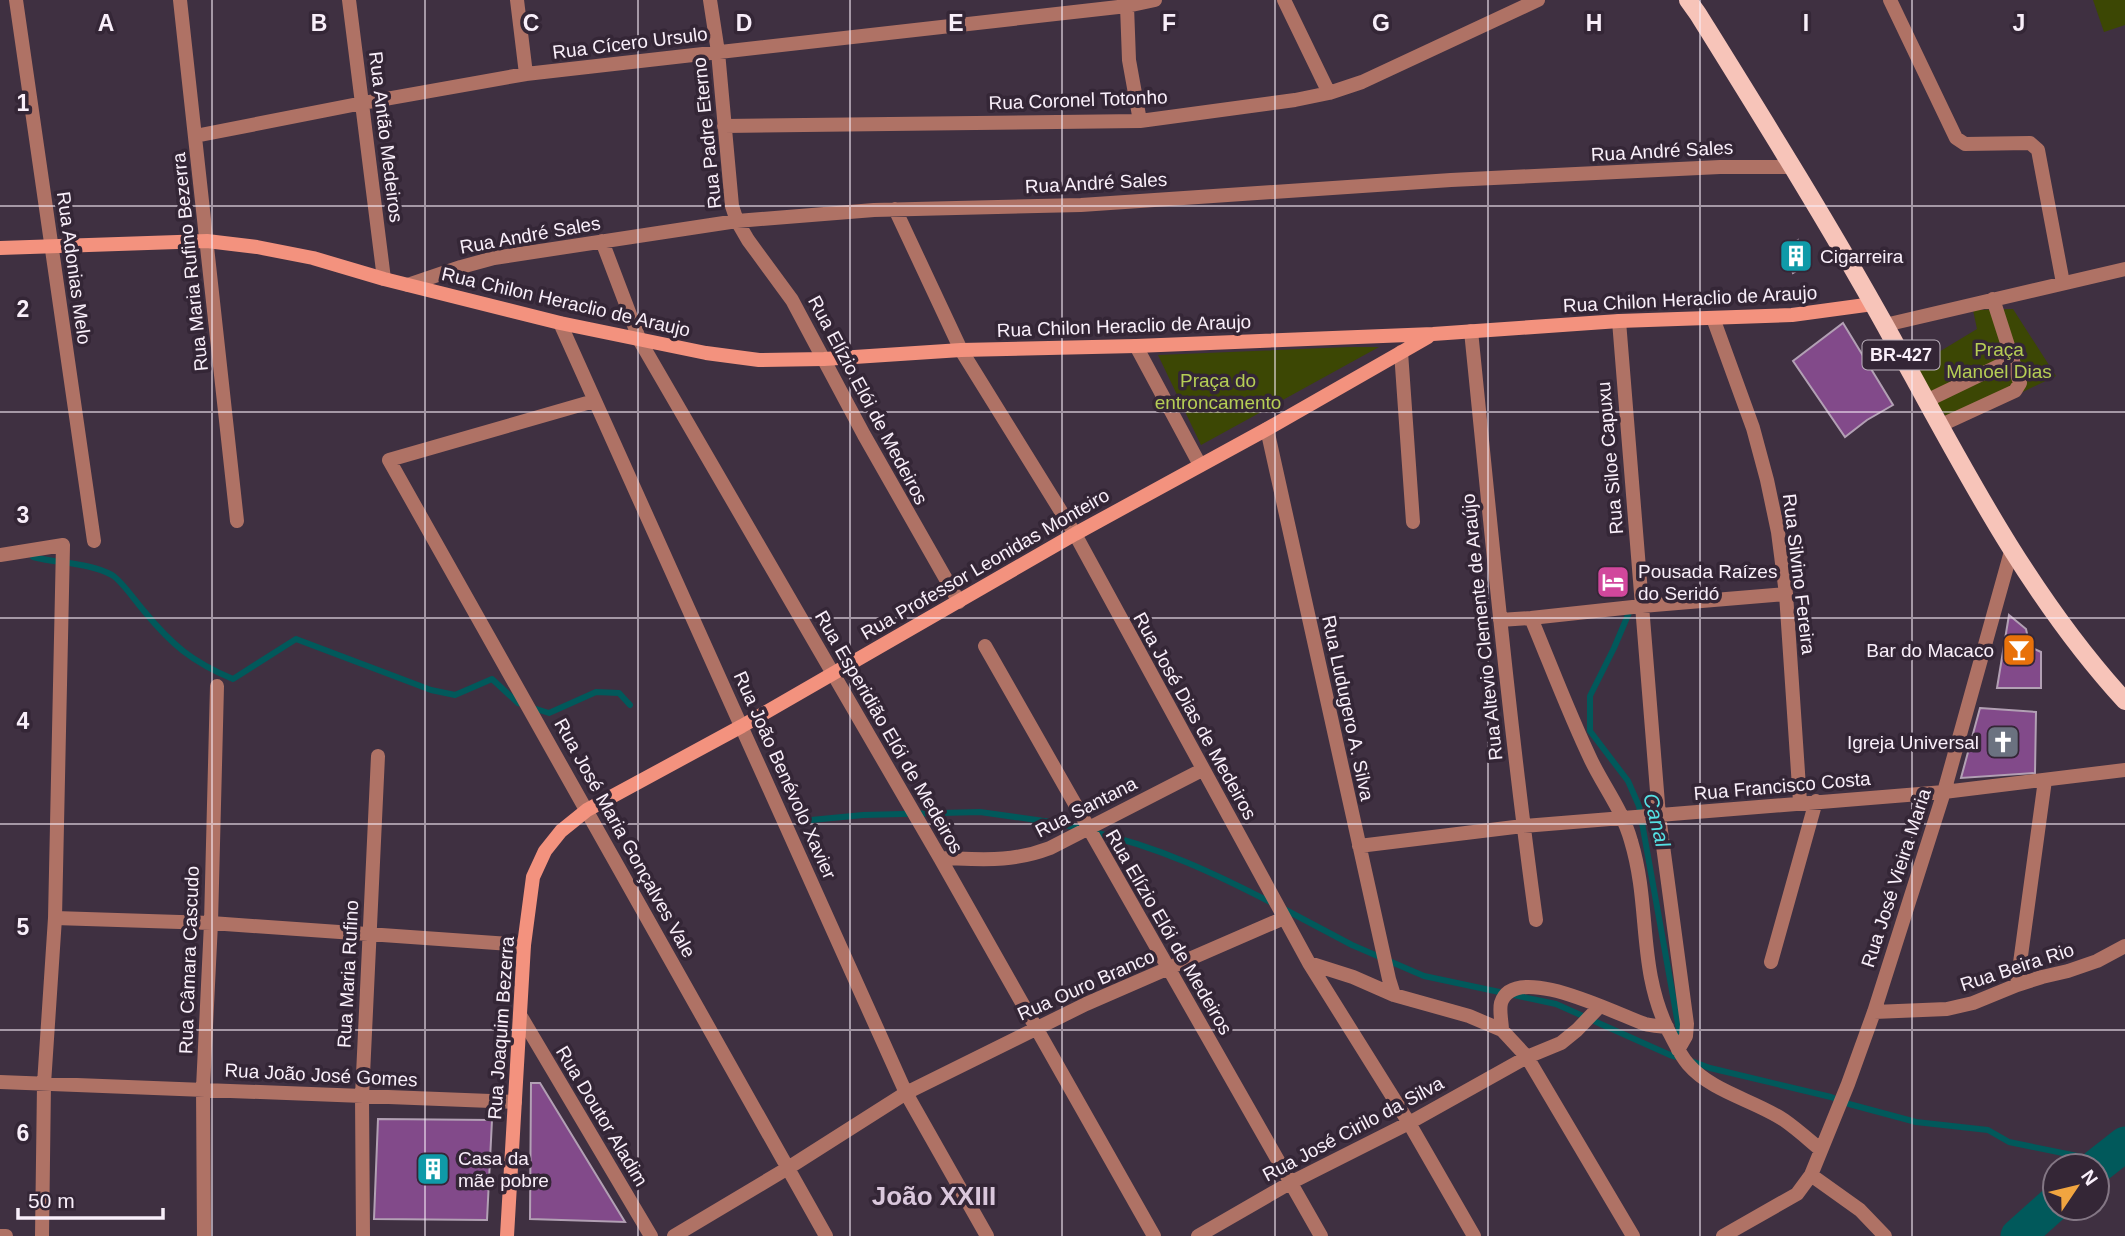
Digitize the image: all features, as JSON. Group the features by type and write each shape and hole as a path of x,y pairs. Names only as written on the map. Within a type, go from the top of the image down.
{"main road":[{"name":"BR-427","path":"1695,5 1873,304 1939,426 2012,548 2062,625 2091,664 2125,701"},
{"path":"0,248 207,241 313,258 384,279"},
{"name":"Rua Chilon Heraclio de Araujo","path":"384,279 640,341 759,360 824,359 961,349 1136,346 1433,334 1619,321 1792,315 1873,304"},
{"name":"Rua Professor Leonidas Monteiro","path":"561,831 586,810 742,726 1074,534 1267,429 1433,334"},
{"name":"Rua Joaquim Bezerra","path":"507,1236 524,945 533,877 545,851 561,831"}],"street":[{"name":"Rua Adonias Melo","path":"16,0 93,541"},
{"name":"Rua Maria Rufino Bezerra","path":"180,0 237,521"},
{"name":"Rua Antão Medeiros","path":"349,0 384,279"},
{"path":"517,0 526,74"},
{"name":"Rua Padre Eterno","path":"710,0 718,52 732,206 737,221"},
{"name":"Rua Cícero Ursulo","path":"195,136 526,74 1127,6 1155,0"},
{"path":"1284,0 1329,93"},
{"name":"Rua Coronel Totonho","path":"724,126 1140,121 1295,100 1362,82 1538,0"},
{"path":"1890,0 1952,132 1960,142 2022,142 2030,143 2038,150 2063,283"},
{"path":"1127,6 1129,60 1140,121"},
{"name":"Rua André Sales","path":"408,285 494,258 737,221 895,209 1081,205 1451,180 1720,167 1792,167"},
{"name":"Rua José Dias de Medeiros","path":"895,209 961,349 1074,534 1309,963 1409,1123 1474,1236"},
{"name":"Rua Elízio Elói de Medeiros","path":"737,221 792,300 958,602"},
{"name":"Rua Esperidião Elói de Medeiros","path":"602,241 640,341 940,858 1154,1236"},
{"path":"1885,325 2125,270"},
{"path":"1939,426 2017,389 2020,383 1993,299"},
{"name":"Rua Silvino Fereira","path":"1713,318 1753,428 1778,532 1786,594 1800,803"},
{"name":"Rua Siloe Capuxu","path":"1619,321 1659,816 1687,1024 1686,1036 1678,1050"},
{"name":"Rua João Benévolo Xavier","path":"561,323 906,1093 988,1236"},
{"name":"Rua Altevio Clemente de Araújo","path":"1471,331 1500,620 1536,920"},
{"path":"1136,346 1200,465"},
{"path":"1401,352 1413,522"},
{"path":"1926,401 2013,359"},
{"name":"Rua José Maria Gonçalves Vale","path":"594,401 389,460 826,1236"},
{"name":"Rua Ludugero A. Silva","path":"1267,429 1394,995"},
{"path":"0,555 63,545 55,918 44,1084 42,1236"},
{"name":"Rua José Vieira Maria","path":"1723,1236 1797,1194 1811,1175 1874,1012 1944,792 2012,548"},
{"path":"1500,620 1786,594"},
{"path":"1531,618 1573,723 1631,839 1643,901 1649,974 1655,1002 1678,1050 1688,1064 1701,1075 1784,1120 1821,1150"},
{"name":"Rua Elízio Elói de Medeiros","path":"985,646 1321,1236"},
{"name":"Rua Câmara Cascudo","path":"204,1236 204,1088 217,686"},
{"name":"Rua Maria Rufino","path":"363,1236 362,1096 378,756"},
{"name":"Rua Santana","path":"940,858 1009,859 1030,856 1202,770"},
{"name":"Rua Francisco Costa","path":"1359,846 1523,826 1944,792 2125,771"},
{"path":"2017,985 2045,780"},
{"path":"1771,962 1816,801"},
{"path":"55,918 211,923 524,945"},
{"name":"Rua Ouro Branco","path":"674,1236 906,1093 1034,1028 1284,918"},
{"name":"Rua Beira Rio","path":"1874,1012 1947,1009 1973,1003 2042,976 2097,961 2125,946"},
{"path":"1309,963 1353,977 1394,995 1469,1016 1502,1030 1527,1057 1633,1236"},
{"path":"1502,1030 1500,1004 1512,991 1534,986 1556,990 1646,1024 1667,1027"},
{"name":"Rua José Cirilo da Silva","path":"1198,1236 1290,1183 1409,1123 1527,1057 1561,1043 1600,1006"},
{"name":"Rua Doutor Aladim","path":"520,1015 651,1236"},
{"name":"Rua João José Gomes","path":"0,1082 515,1102"},
{"path":"1811,1175 1860,1210 1885,1236"},
{"path":"0,1236 6,1236"}],"green space":[{"path":"2093,0 2125,0 2125,25 2104,32"},
{"name":"Praça Manoel Dias","path":"2013,309 2056,376 1952,426 1914,367 1977,329 1973,310"},
{"name":"Praça do entroncamento","path":"1379,347 1201,445 1158,355"}],"building":[{"name":"Cigarreira","path":"1798,240 1809,263 1793,273 1784,250"},
{"path":"1843,323 1893,405 1845,437 1793,361"},
{"name":"Bar do Macaco","path":"2009,615 2026,629 2030,647 2041,652 2041,688 1997,688"},
{"name":"Igreja Universal","path":"1980,708 2036,712 2035,773 1961,778"},
{"path":"531,1083 540,1083 625,1222 530,1219"},
{"name":"Casa da mãe pobre","path":"378,1119 492,1120 487,1220 374,1219"}],"waterway":[{"path":"33,557 93,568 112,575 174,643 194,659 233,679 296,639 431,690 455,695 492,679 522,704"},
{"name":"Canal","path":"1631,608 1590,696 1590,731 1628,781 1639,806 1681,1041"},
{"path":"533,708 549,713 596,692 619,693 630,705"},
{"path":"811,820 863,815 980,812 1083,829"},
{"path":"1093,832 1186,862 1274,904"},
{"path":"1284,909 1352,945 1424,976 1556,1004 1681,1058"},
{"name":"Canal","path":"1691,1061 1916,1122 1988,1130 2009,1142 2058,1152"},
{"path":"2111,1155 2125,1144"},
{"path":"2018,1236 2041,1215"}],"place":[{"name":"Cigarreira","path":"1796,256"},
{"name":"Pousada Raízes do Seridó","path":"1613,582"},
{"name":"Bar do Macaco","path":"2019,650"},
{"name":"Igreja Universal","path":"2003,742"},
{"name":"Casa da mãe pobre","path":"433,1169"}],"district":[{"name":"João XXIII","path":"934,1196"}]}
